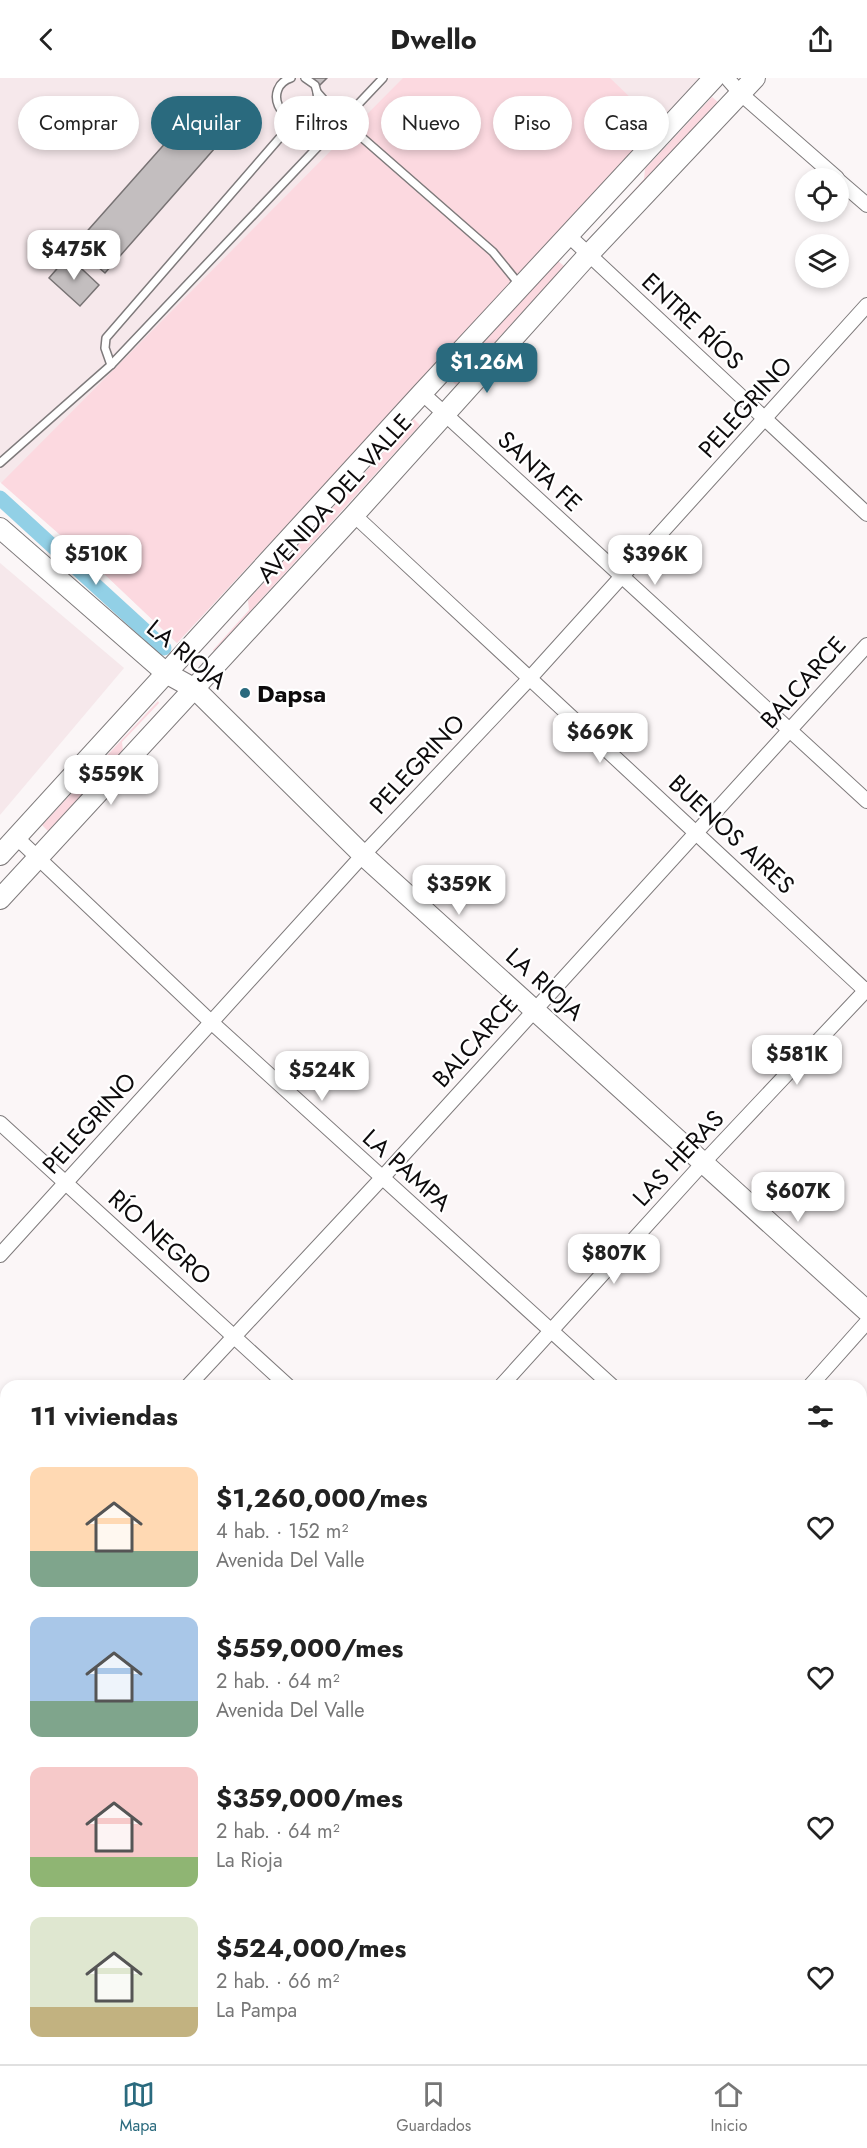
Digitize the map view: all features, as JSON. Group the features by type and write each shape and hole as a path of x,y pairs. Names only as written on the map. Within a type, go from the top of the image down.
{"main road":[{"name":"AVENIDA DEL VALLE","path":"0,855 422,393 714,78"},
{"name":"AVENIDA DEL VALLE","path":"0,899 354,515 589,254 755,78"},
{"name":"LA RIOJA","path":"0,528 166,673 195,689 363,855 867,1311"}],"street":[{"path":"727,78 741,94 825,168"},
{"path":"849,189 867,205"},
{"name":"ENTRE RÍOS","path":"568,235 867,514"},
{"name":"PELEGRINO","path":"0,1255 210,1021 530,678 867,305"},
{"name":"SANTA FE","path":"422,393 867,801"},
{"name":"BUENOS AIRES","path":"354,515 866,990"},
{"name":"BALCARCE","path":"194,1380 867,645"},
{"name":"LA PAMPA","path":"16,837 210,1021 605,1380"},
{"name":"LAS HERAS","path":"507,1380 704,1162 866,990"},
{"name":"RÍO NEGRO","path":"0,1123 282,1380"},
{"path":"815,1380 867,1322"}],"lane":[{"path":"277,96 281,85 291,78"},
{"path":"305,78 315,85 317,96"},
{"path":"365,96 382,78"},
{"path":"317,92 321,96"},
{"path":"369,143 494,252 521,286"},
{"path":"111,364 105,348 106,338 274,144"},
{"path":"0,463 111,364 314,150"}],"shaded area":[{"path":"0,78 702,78 669,114 669,96 584,96 584,150 635,150 177,643 99,569 0,482"},
{"path":"403,78 610,78 629,96 584,96 584,150 636,150 177,643 99,569 1,483 332,150 369,150 369,112 381,100 381,150 481,150 481,96 385,96"},
{"path":"712,97 718,102 595,233 644,179 645,169 663,150 669,150 669,143"},
{"path":"558,261 564,266 456,385 450,379"},
{"path":"414,419 420,425 214,651 249,610 248,600"},
{"path":"0,563 124,668 0,815"},
{"path":"158,701 159,703 122,742 123,751 48,831 42,825"}],"building":[{"path":"312,78 327,78 320,85"},
{"path":"159,150 213,150 105,273 74,246"},
{"path":"68,256 99,285 80,306 49,278"}],"waterway":[{"path":"0,498 164,648"}],"place":[{"name":"Dapsa","path":"245,693"}]}
